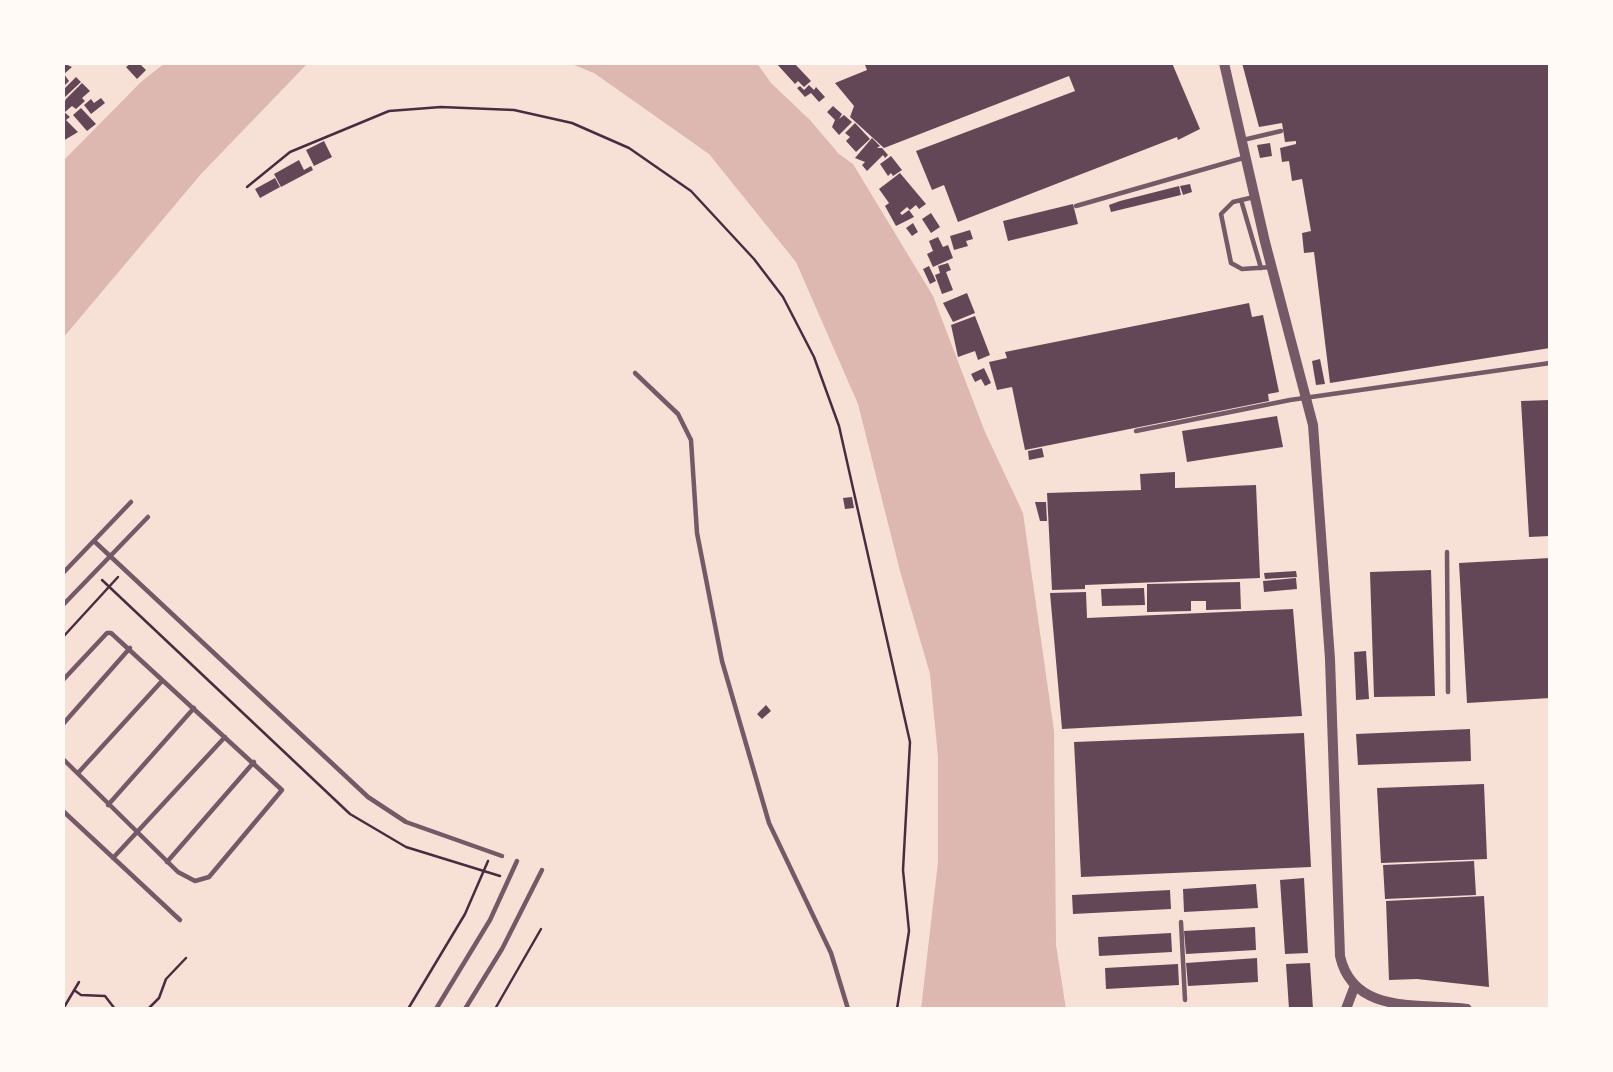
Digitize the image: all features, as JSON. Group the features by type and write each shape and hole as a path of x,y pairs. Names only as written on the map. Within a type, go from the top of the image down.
{"street":[{"path":"1224,63 1255,197 1266,268 1307,397 1317,463 1330,659 1340,956 1344,973 1354,988 1367,996 1384,1001 1467,1009"},
{"path":"1346,1009 1354,988"}],"lane":[{"path":"1242,140 1281,131"},
{"path":"1076,206 1246,158"},
{"path":"1241,200 1266,268 1235,267 1227,251 1221,214 1233,202 1241,200 1255,197"},
{"path":"1136,432 1307,397 1550,363"},
{"path":"635,373 677,414 691,440 697,533 722,661 769,823 831,953 848,1009"},
{"path":"63,573 131,502"},
{"path":"63,605 148,517"},
{"path":"94,541 368,797 406,822 502,856"},
{"path":"1447,552 1448,692"},
{"path":"63,680 107,633 130,648 162,681 282,790 209,877 195,881 167,862 63,759"},
{"path":"63,724 130,648"},
{"path":"78,773 162,681"},
{"path":"108,804 194,708"},
{"path":"113,858 225,737"},
{"path":"167,862 254,762"},
{"path":"63,811 180,920"},
{"path":"436,1009 490,920 517,861"},
{"path":"465,1009 502,949 542,870"},
{"path":"1181,922 1185,1000"}],"path":[{"path":"247,187 290,152 389,111 441,107 514,110 572,123 629,148 691,191 754,259 783,297 814,357 839,426 910,743 903,870 909,931 897,1009"},
{"path":"63,637 125,570"},
{"path":"94,573 351,814 406,847 509,879"},
{"path":"408,1009 465,914 492,852"},
{"path":"495,1009 541,929"},
{"path":"148,1009 159,999 166,979 186,958"},
{"path":"63,1009 79,982"},
{"path":"74,990 81,995 104,996 116,1009"}],"shaded area":[{"path":"165,63 308,63 201,174 63,338 63,161 141,82"},
{"path":"569,63 757,63 771,83 810,120 839,154 853,164 933,296 985,432 1023,513 1054,731 1056,945 1066,1009 921,1009 938,862 938,757 930,674 900,571 858,404 796,262 709,154 594,73"}],"building":[{"path":"63,63 72,67 64,74 69,81 63,87"},
{"path":"131,63 139,63 146,70 137,79 126,67"},
{"path":"776,63 794,63 811,81 804,87 798,81 795,84"},
{"path":"1172,63 1200,129 1178,140 1177,137 958,222 944,185 932,190 916,151 1075,91 1069,76 884,148 850,117 854,106 835,83 867,70 865,65"},
{"path":"1242,63 1550,63 1550,348 1330,383 1314,252 1304,253 1302,233 1311,231 1302,179 1292,181 1289,161 1282,162 1280,148 1296,144 1296,141 1285,142 1282,123 1259,127"},
{"path":"76,77 81,82 65,97 63,90"},
{"path":"82,83 90,91 82,98 85,101 76,109 72,106 65,112 63,105 66,99"},
{"path":"809,85 814,90 816,87 825,97 819,102 811,93 805,97 797,88 800,86 804,90"},
{"path":"101,98 105,103 91,114 84,105 91,99 94,103"},
{"path":"833,106 842,114 839,119 844,115 852,122 839,135 832,127 835,120 827,112"},
{"path":"81,108 96,124 87,131 73,115"},
{"path":"63,111 70,117 66,120 78,132 63,141"},
{"path":"855,123 870,139 856,152 846,141 850,137 845,133"},
{"path":"872,138 880,146 877,148 882,148 888,155 885,158 883,155 867,171 862,165 865,162 855,158"},
{"path":"324,141 332,157 314,166 306,150"},
{"path":"1270,143 1272,156 1260,158 1257,145"},
{"path":"891,156 902,170 888,176 880,164"},
{"path":"299,160 304,170 311,166 313,170 281,187 274,174"},
{"path":"900,173 926,204 919,209 916,205 910,210 907,207 900,213 902,215 909,210 914,217 896,226 885,206 889,203 879,189"},
{"path":"275,178 280,187 260,198 255,189"},
{"path":"1190,184 1192,192 1183,195 1180,186"},
{"path":"1179,186 1181,195 1111,212 1109,205"},
{"path":"1073,204 1078,224 1008,241 1003,221"},
{"path":"931,213 940,227 931,233 922,219"},
{"path":"913,223 918,232 912,236 906,228"},
{"path":"970,230 973,239 966,241 968,246 954,250 950,236"},
{"path":"938,237 943,247 948,245 953,258 933,267 927,254 933,251 929,241"},
{"path":"948,263 951,270 946,272 953,290 942,294 935,275 940,273 938,266"},
{"path":"929,266 936,281 930,284 923,269"},
{"path":"967,293 975,313 953,322 943,303"},
{"path":"1249,303 1252,317 1263,315 1279,392 1268,394 1269,401 1025,450 1012,387 997,390 989,362 1007,358 1005,352"},
{"path":"975,316 990,355 978,360 975,351 958,357 951,325"},
{"path":"1320,359 1325,384 1316,385 1312,361"},
{"path":"984,368 991,383 985,386 981,379 975,382 971,374"},
{"path":"1550,400 1550,536 1529,537 1521,401"},
{"path":"1277,416 1283,447 1187,462 1182,431"},
{"path":"1042,448 1044,457 1029,460 1028,451"},
{"path":"1175,472 1175,488 1256,485 1260,578 1085,585 1085,589 1052,590 1047,493 1141,490 1140,474"},
{"path":"852,497 854,508 845,509 843,498"},
{"path":"1035,502 1046,502 1047,521 1040,521"},
{"path":"1550,558 1550,698 1467,703 1459,563"},
{"path":"1431,570 1435,696 1374,697 1370,572"},
{"path":"1296,571 1297,577 1265,579 1264,573"},
{"path":"1296,578 1297,589 1264,592 1263,581"},
{"path":"1240,582 1241,609 1206,610 1206,601 1191,601 1191,611 1147,612 1147,584"},
{"path":"1144,588 1145,605 1102,606 1101,589"},
{"path":"1086,592 1087,618 1293,609 1302,716 1062,729 1050,593"},
{"path":"1366,651 1369,699 1356,700 1354,652"},
{"path":"766,705 771,711 762,719 757,714"},
{"path":"1470,729 1471,761 1358,765 1356,734"},
{"path":"1304,733 1311,867 1081,877 1074,742"},
{"path":"1484,784 1487,859 1381,863 1377,788"},
{"path":"1474,861 1476,895 1385,899 1383,865"},
{"path":"1304,878 1308,953 1285,954 1280,880"},
{"path":"1256,884 1258,908 1184,912 1183,889"},
{"path":"1170,890 1171,909 1073,914 1072,895"},
{"path":"1484,896 1489,987 1417,979 1389,980 1386,901"},
{"path":"1255,927 1256,950 1186,954 1184,931"},
{"path":"1171,933 1172,952 1099,956 1098,937"},
{"path":"1257,958 1258,982 1188,986 1186,963"},
{"path":"1310,963 1313,1009 1289,1009 1286,964"},
{"path":"1178,964 1179,985 1106,989 1105,968"}]}
